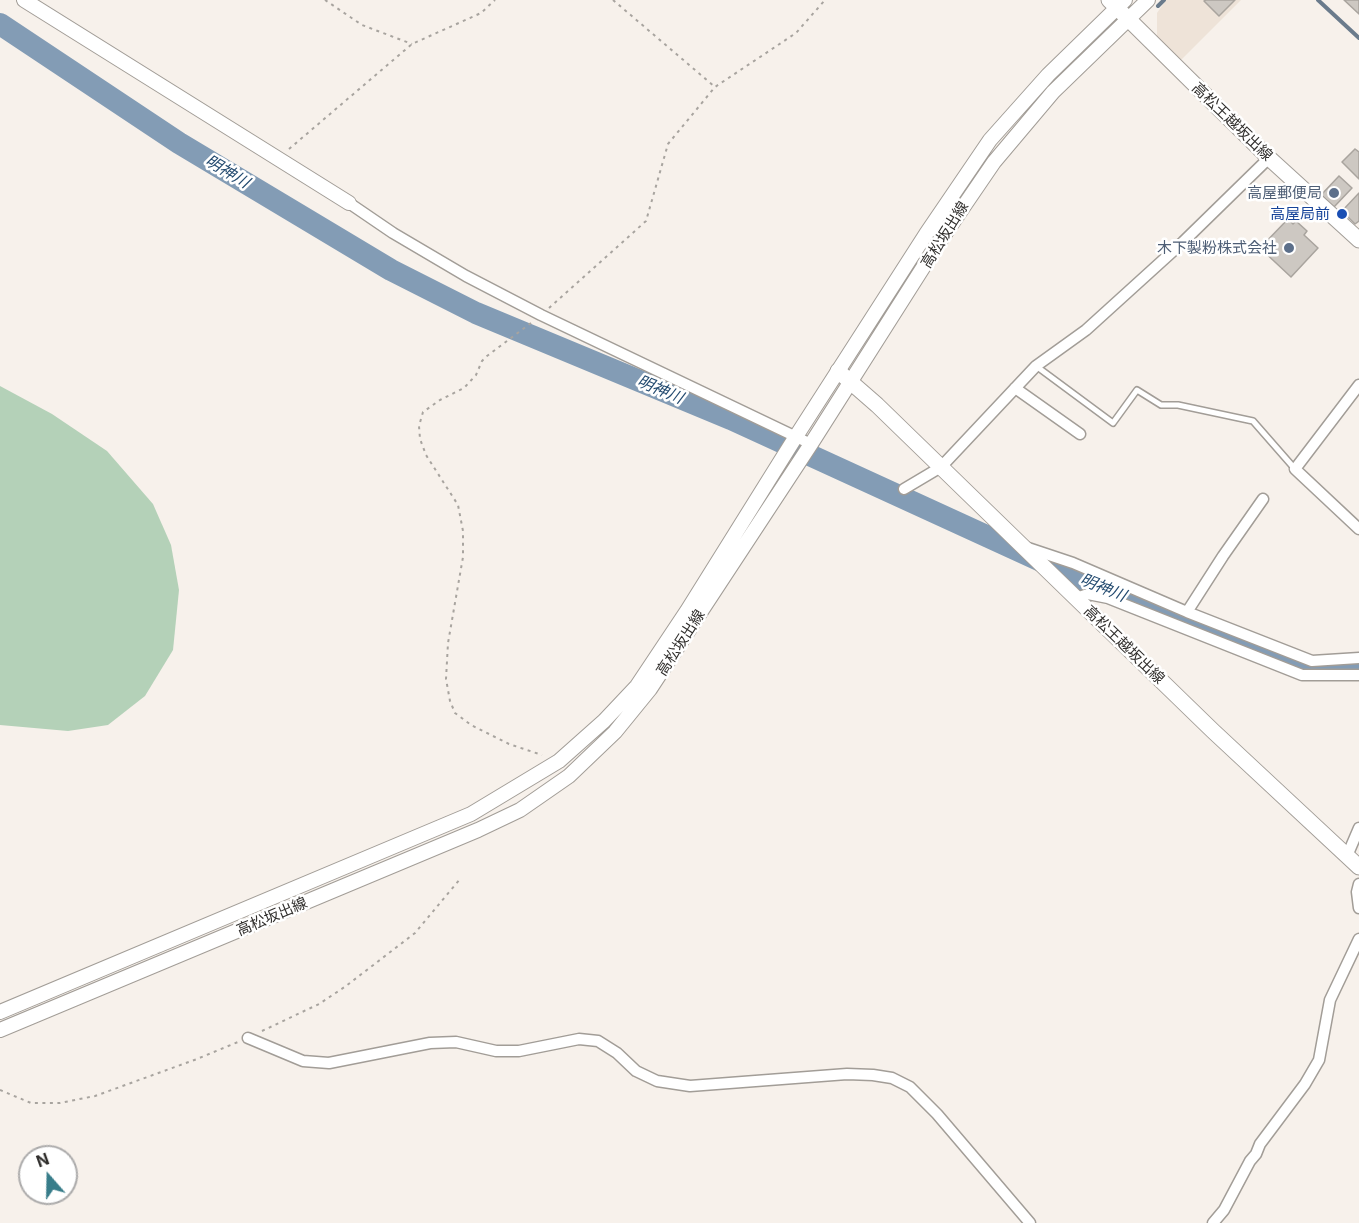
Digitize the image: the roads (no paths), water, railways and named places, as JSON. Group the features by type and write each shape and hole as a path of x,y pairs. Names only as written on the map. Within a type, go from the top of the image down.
{"main road":[{"path":"24,0 349,203"},
{"name":"高松坂出線","path":"0,1030 478,830 520,810 569,776 615,732 650,689 808,449 944,234 994,162 1053,92 1148,0"},
{"name":"高松坂出線","path":"0,1012 443,827 481,808 559,761 604,721 637,686 687,611 792,442 926,234 990,140 1117,2"},
{"name":"高松王越坂出線","path":"1117,2 1129,19 1269,158 1359,240"},
{"name":"高松王越坂出線","path":"838,371 941,467 1213,731 1359,867"}],"street":[{"path":"904,489 941,467 1036,366 1086,330 1183,242 1269,158"},
{"path":"349,203 393,233 466,276 808,449"},
{"path":"1359,385 1295,469 1359,529"},
{"path":"1015,388 1075,431 1064,438"},
{"path":"1187,612 1263,499"},
{"path":"1022,546 1073,563 1187,612 1312,661 1359,658"},
{"path":"1076,598 1088,594 1108,598 1302,675 1359,675"},
{"path":"1347,856 1359,828"},
{"path":"1359,884 1357,892 1359,908"},
{"path":"1213,1223 1224,1210 1260,1144 1305,1084 1319,1060 1330,1000 1359,939"},
{"path":"248,1038 303,1061 329,1063 430,1042 456,1042 496,1051 519,1051 579,1039 598,1041 617,1053 636,1071 657,1081 690,1086 847,1074 892,1078 910,1087 937,1114 1030,1223"}],"lane":[{"path":"1036,366 1113,423 1137,390 1161,405 1178,405 1253,421 1295,469"}],"waterway":[{"path":"1158,6 1164,0"},
{"path":"1318,0 1359,38"},
{"name":"明神川","path":"0,24 179,143 391,270 476,313 731,419 1089,583 1252,645 1295,665 1323,669 1359,667"}],"place":[{"name":"高屋郵便局","path":"1334,193"},
{"name":"高屋局前","path":"1342,214"},
{"name":"木下製粉株式会社","path":"1289,248"}]}
